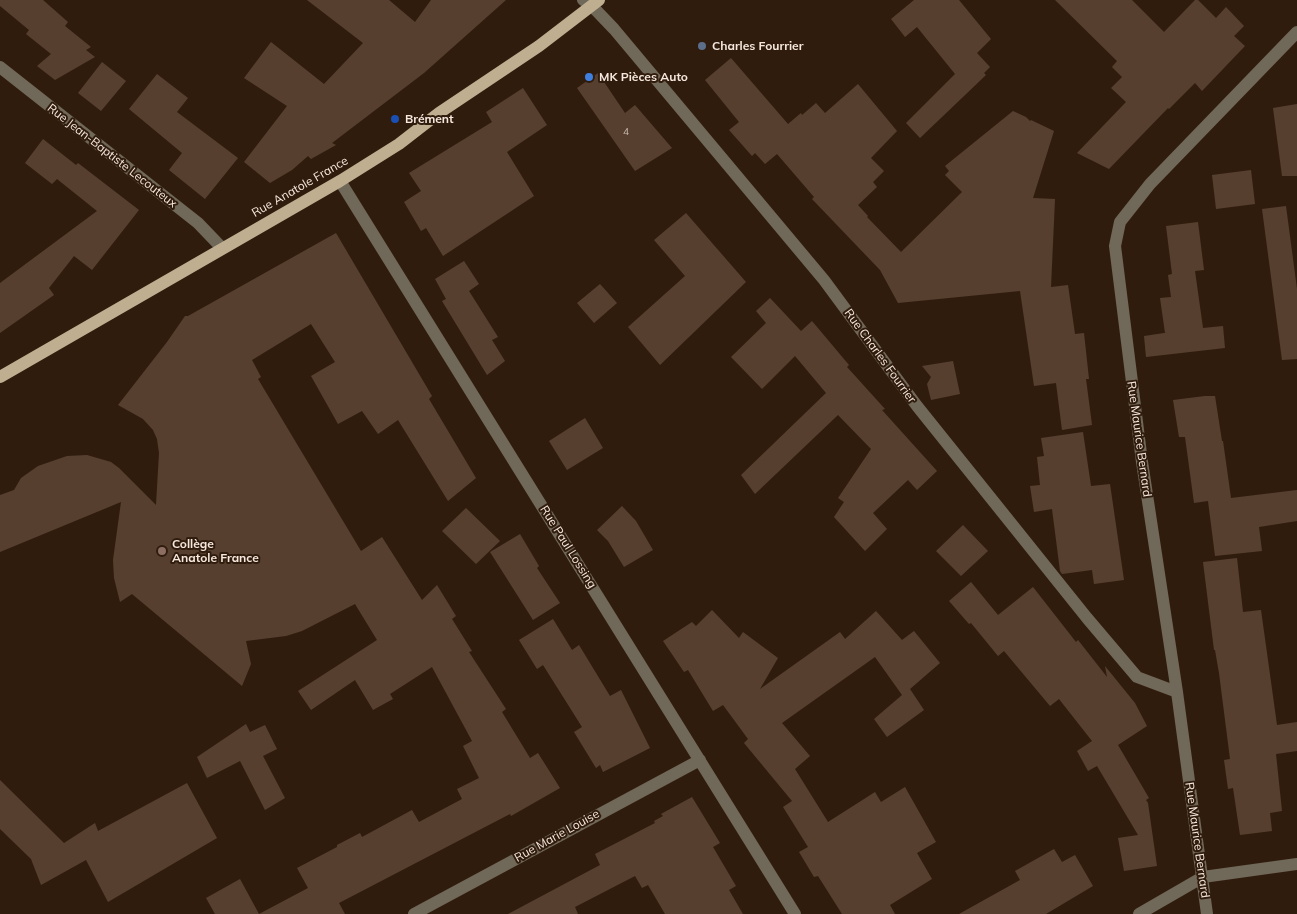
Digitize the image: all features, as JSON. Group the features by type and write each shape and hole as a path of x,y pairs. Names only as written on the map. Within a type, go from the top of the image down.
{"main road":[{"name":"Rue Anatole France","path":"0,377 340,181 399,144 439,113 539,46 591,2"}],"street":[{"name":"Rue Charles Fourrier","path":"591,2 824,280 917,406 1136,678 1177,692"},
{"name":"Rue Maurice Bernard","path":"1207,914 1177,692 1142,462 1115,246 1120,222 1150,184 1297,32"},
{"name":"Rue Jean-Baptiste Lecouteux","path":"0,68 198,223 222,248"},
{"name":"Rue Paul Lossing","path":"340,181 795,914"},
{"name":"Rue Marie Louise","path":"414,914 700,760"},
{"path":"1139,914 1203,877 1297,864"}],"building":[{"path":"0,0 43,0 68,22 65,26 91,47 86,50 95,57 55,80 37,66 51,54 26,34 29,30 0,6"},
{"path":"307,0 389,0 415,22 431,0 506,0 424,73 332,143 336,145 311,159 308,156 292,170 270,183 244,162 287,106 244,78 271,42 324,84 363,43"},
{"path":"914,0 959,0 991,39 977,53 990,67 984,73 986,75 920,138 906,123 955,74 917,27 905,37 891,19"},
{"path":"1055,0 1132,0 1164,32 1195,0 1198,0 1216,18 1226,7 1244,26 1234,36 1245,46 1202,91 1195,83 1109,169 1077,153 1126,102 1111,88 1122,77 1112,67 1117,61"},
{"path":"731,58 788,124 816,103 825,113 858,84 897,131 871,158 884,171 873,182 877,187 858,205 901,252 962,192 945,175 949,171 945,166 1013,111 1030,121 1054,131 1033,198 1055,199 1051,287 1068,285 1075,334 1084,333 1089,379 1086,379 1092,425 1062,430 1056,383 1034,386 1020,291 898,303 880,270 812,199 814,197 777,154 765,164 755,153 752,156 729,130 739,122 705,80"},
{"path":"102,62 126,81 101,111 78,93"},
{"path":"598,73 625,113 635,105 672,148 635,171 577,88"},
{"path":"157,74 188,98 177,112 238,158 205,199 169,170 182,153 129,109"},
{"path":"523,88 547,125 507,152 534,196 443,256 426,228 421,231 404,202 421,191 409,173 492,122 486,112"},
{"path":"1297,104 1297,176 1282,176 1273,108"},
{"path":"43,139 76,165 78,163 139,210 92,270 74,256 49,288 54,295 0,333 0,283 97,211 57,179 52,184 25,163"},
{"path":"1251,170 1255,204 1216,209 1212,175"},
{"path":"1286,206 1297,289 1297,359 1282,360 1262,209"},
{"path":"686,213 746,282 660,365 628,327 685,276 654,240"},
{"path":"1198,222 1204,270 1195,271 1203,328 1223,326 1225,348 1146,357 1144,336 1165,333 1160,298 1171,297 1168,275 1172,274 1166,226"},
{"path":"336,233 432,396 429,399 476,478 448,501 398,420 378,434 362,411 338,424 311,376 335,362 311,324 252,360 261,377 258,379 361,551 382,537 422,600 437,585 456,616 452,619 472,651 469,652 506,709 502,712 530,758 538,753 560,788 511,816 510,814 339,903 345,914 259,914 308,888 297,868 360,833 362,837 412,810 419,822 462,799 457,789 479,778 463,746 472,741 432,667 390,694 393,699 373,710 355,680 311,710 298,691 377,640 355,604 302,631 286,636 246,641 251,664 242,686 132,594 120,602 114,578 113,560 121,502 0,552 0,495 14,490 21,478 38,466 67,456 87,455 111,462 156,505 159,453 157,439 153,430 143,419 118,405 185,316"},
{"path":"464,261 479,284 469,291 498,337 492,340 505,361 487,375 442,301 446,299 435,279"},
{"path":"600,284 617,303 594,323 577,303"},
{"path":"770,298 801,331 812,321 849,365 847,367 885,409 882,410 937,471 917,490 908,480 873,513 887,529 865,551 834,517 844,502 838,498 871,449 838,415 755,494 741,475 826,393 795,356 762,389 731,357 766,323 756,311"},
{"path":"953,361 960,394 931,400 927,384 931,377 922,366"},
{"path":"1215,396 1231,498 1297,490 1297,521 1259,527 1262,551 1215,556 1208,501 1194,503 1185,437 1179,437 1173,400"},
{"path":"585,418 603,448 567,470 549,441"},
{"path":"1083,432 1091,486 1110,484 1124,580 1094,584 1092,570 1062,574 1060,571 1052,509 1034,512 1030,486 1040,485 1037,457 1044,456 1041,438"},
{"path":"622,506 636,521 653,550 624,567 608,541 597,530"},
{"path":"466,508 500,541 476,564 442,531"},
{"path":"963,525 988,551 961,576 936,551"},
{"path":"520,534 539,566 537,568 560,603 533,620 490,552"},
{"path":"1237,558 1243,612 1261,610 1277,725 1297,722 1297,751 1276,754 1282,811 1270,813 1272,831 1240,835 1233,788 1228,789 1224,760 1230,759 1203,562"},
{"path":"971,582 998,615 1033,587 1076,642 1078,640 1107,677 1105,666 1135,703 1147,726 1118,745 1149,798 1146,800 1157,866 1124,871 1118,838 1138,835 1097,766 1088,771 1077,751 1092,741 1059,699 1050,706 1004,651 998,656 971,623 969,624 949,601"},
{"path":"712,610 739,638 743,632 778,658 760,689 840,632 845,639 876,611 902,640 914,631 940,663 910,689 924,710 887,737 874,719 902,695 875,657 782,723 810,756 795,769 828,822 875,792 881,802 905,787 936,842 917,853 932,879 890,905 895,914 842,914 818,876 814,877 799,852 808,847 783,807 792,801 744,743 748,739 723,705 713,711 688,670 684,672 663,641 692,622 696,626"},
{"path":"553,619 572,650 579,645 610,696 621,690 650,748 603,772 600,765 596,768 574,732 582,727 543,665 537,669 519,640"},
{"path":"246,724 250,732 265,725 277,749 263,756 285,798 265,810 240,761 207,778 197,757"},
{"path":"0,780 64,843 95,823 98,831 187,783 217,838 108,902 86,860 41,885 31,859 0,829"},
{"path":"692,797 720,843 713,847 736,886 729,890 743,914 665,914 648,885 642,888 635,876 575,907 578,914 508,914 600,865 595,854 655,823 654,821 663,816 661,814"},
{"path":"1054,849 1062,862 1075,855 1093,886 1046,914 959,914 1020,880 1015,871"},
{"path":"240,879 259,914 215,914 206,898"}],"place":[{"name":"Charles Fourrier","path":"702,46"},
{"name":"MK Pièces Auto","path":"589,77"},
{"name":"Brément","path":"395,119"},
{"name":"Collège Anatole France","path":"162,551"}]}
